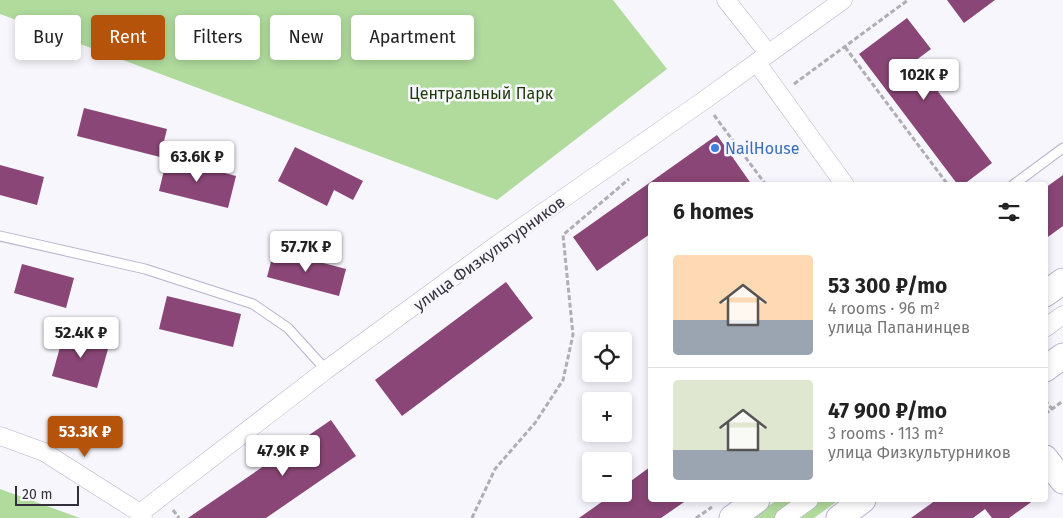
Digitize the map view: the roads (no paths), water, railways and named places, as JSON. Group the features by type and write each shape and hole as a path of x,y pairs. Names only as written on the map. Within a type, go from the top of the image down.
{"street":[{"path":"726,0 842,182"},
{"name":"улица Физкультурников","path":"142,516 326,370 498,244 703,102 843,0"},
{"path":"1048,292 1063,281"},
{"path":"1048,326 1063,315"},
{"path":"1048,366 1063,356"},
{"path":"0,436 44,452 142,516"},
{"path":"1048,462 1063,481"},
{"path":"732,518 754,502"},
{"path":"784,518 806,502"},
{"path":"839,518 860,502"}],"lane":[{"path":"1017,182 1063,148"},
{"path":"0,236 145,269 253,304 288,328 326,370"}],"place":[{"name":"NailHouse","path":"715,148"}],"park label":[{"name":"Центральный Парк","path":"481,93"}]}
